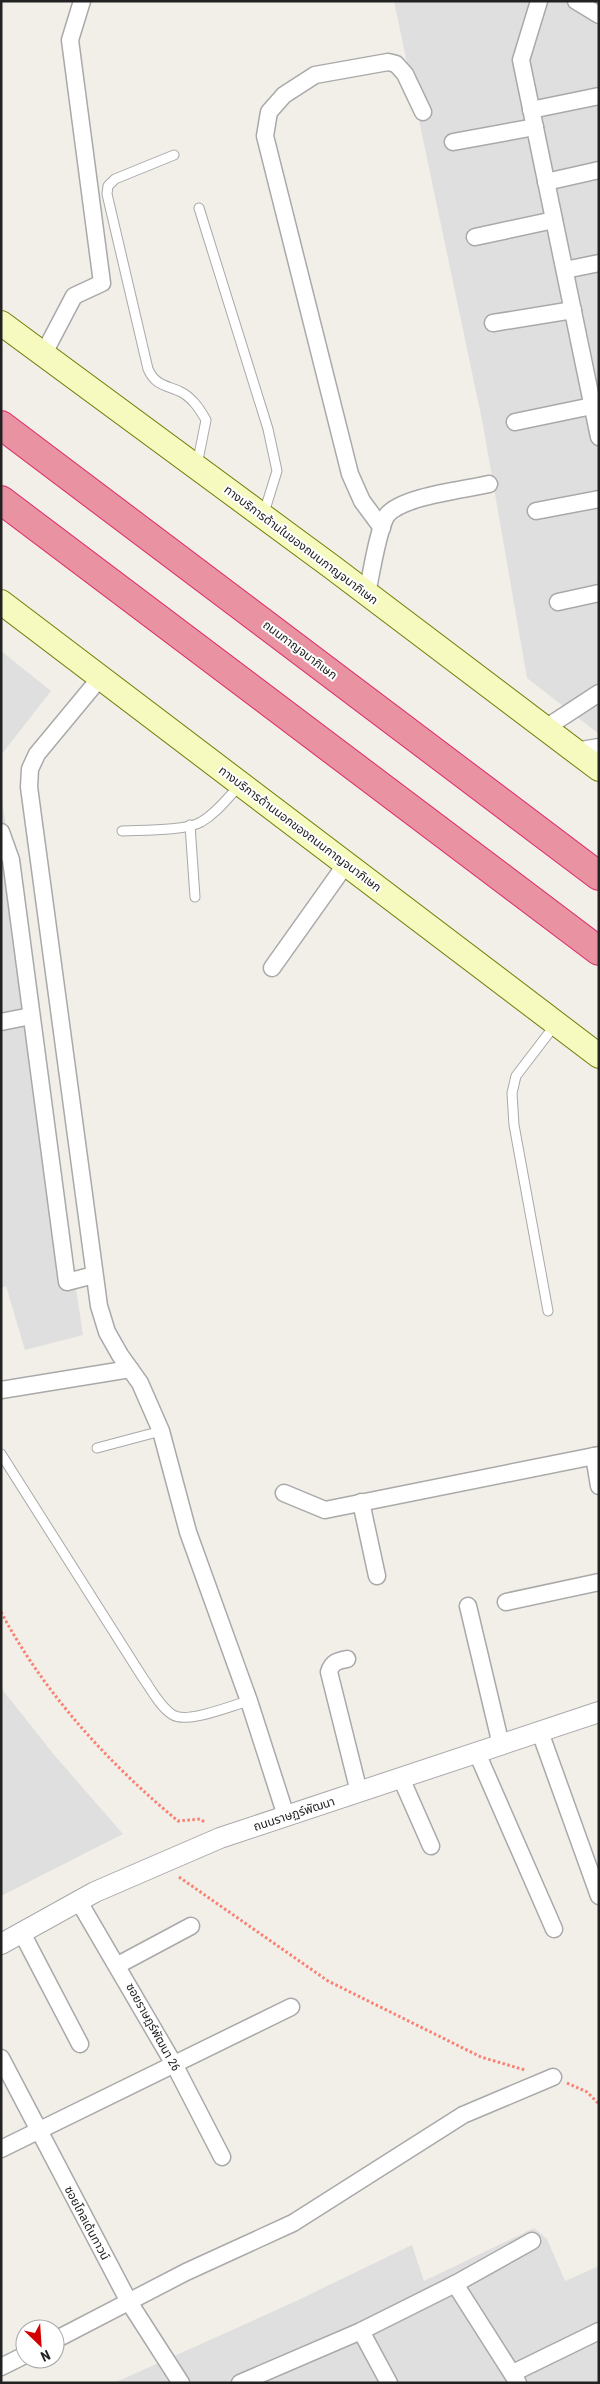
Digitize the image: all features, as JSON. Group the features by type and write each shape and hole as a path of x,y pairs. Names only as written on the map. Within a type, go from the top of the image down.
{"highway":[{"name":"ถนนกาญจนาภิเษก","path":"1,425 599,876"},
{"path":"1,500 599,951"}],"main road":[{"name":"ทางบริการด้านในของถนนกาญจนาภิเษก","path":"1,324 263,516 599,769"},
{"name":"ทางบริการด้านนอกของถนนกาญจนาภิเษก","path":"1,602 599,1056"}],"street":[{"path":"44,355 74,296 102,283 70,40 82,1"},
{"path":"540,1 521,60 573,310 592,366 592,406 599,437"},
{"path":"576,1 599,15"},
{"path":"382,528 362,501 350,474 265,136 269,112 284,95 315,75 388,62 396,64 404,74 423,112"},
{"path":"531,110 599,96"},
{"path":"453,142 535,127"},
{"path":"546,182 599,170"},
{"path":"475,237 554,220"},
{"path":"564,270 599,263"},
{"path":"493,323 573,310"},
{"path":"515,422 592,406"},
{"path":"367,594 382,528 387,516 398,506 489,484"},
{"path":"536,511 599,499"},
{"path":"558,602 599,593"},
{"path":"100,678 37,754 30,769 29,787 99,1306 107,1332 140,1383 161,1430 188,1532 249,1701 286,1816"},
{"path":"544,729 599,693"},
{"path":"575,751 599,746"},
{"path":"1,832 10,860 8,889 31,1016 67,1282 94,1275"},
{"path":"272,968 346,864"},
{"path":"1,1022 31,1016"},
{"path":"1,1390 130,1369"},
{"path":"284,1493 325,1510 596,1456 599,1486"},
{"path":"362,1502 377,1576"},
{"path":"506,1602 599,1582"},
{"path":"468,1606 501,1745"},
{"path":"347,1659 336,1662 331,1666 329,1672 359,1792"},
{"name":"ถนนราษฏร์พัฒนา","path":"1,1944 78,1900 220,1838 599,1712"},
{"path":"540,1732 599,1896"},
{"path":"477,1753 554,1929"},
{"path":"401,1778 431,1846"},
{"name":"ซอยราษฎร์พัฒนา 26","path":"78,1900 118,1965 175,2066 222,2157"},
{"path":"118,1965 190,1926"},
{"path":"22,1933 80,2044"},
{"path":"1,2149 175,2066 291,2007"},
{"name":"ซอยโกลเด้นทาวน์","path":"1,2058 129,2302 181,2383"},
{"path":"65,2335 293,2223 463,2114 553,2077"},
{"path":"240,2383 361,2331 455,2284 532,2240"},
{"path":"455,2284 516,2378 599,2331"},
{"path":"361,2331 389,2383"},
{"path":"1,2367 15,2360"}],"lane":[{"path":"174,155 114,179 108,186 107,194 148,370 155,381 193,400 206,420 197,467"},
{"path":"199,208 268,429 277,471 263,516"},
{"path":"122,831 198,823 214,813 240,784"},
{"path":"190,825 195,897"},
{"path":"548,1312 514,1125 512,1093 516,1076 556,1023"},
{"path":"97,1448 161,1430"},
{"path":"1,1454 143,1678 173,1715 186,1718 249,1701"}],"path":[{"path":"1,1612 22,1650 62,1704 133,1783 178,1821 200,1819"},
{"path":"180,1877 328,1981 481,2058 553,2077 587,2092 599,2104"}],"shaded area":[{"path":"394,1 599,1 599,734 527,678 483,425"},
{"path":"1,651 51,691 1,755"},
{"path":"1,794 83,1335 25,1350 6,1286 1,1288"},
{"path":"1,1688 55,1756 123,1834 1,1896"},
{"path":"534,2228 547,2239 565,2281 599,2266 599,2383 114,2383 292,2303 412,2245 424,2281"}]}
